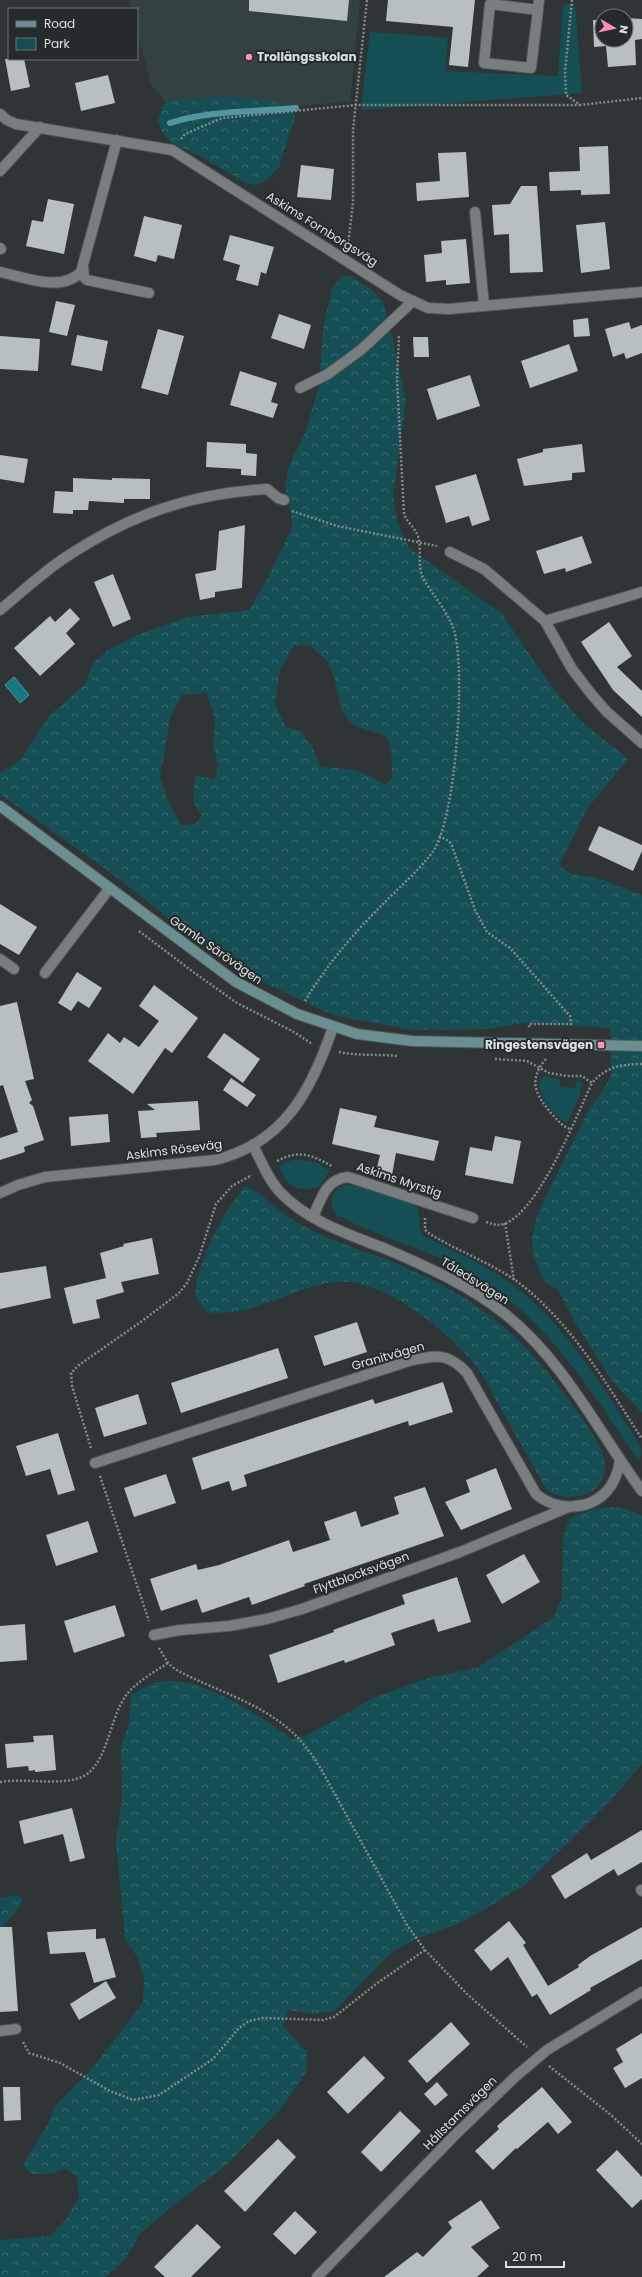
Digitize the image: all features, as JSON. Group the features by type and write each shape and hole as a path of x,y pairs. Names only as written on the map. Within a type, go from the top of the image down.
{"street":[{"path":"490,4 538,5 531,68 484,63 490,4"},
{"name":"Askims Fornborgsväg","path":"0,114 7,120 16,124 172,150 413,301 428,308 437,309 642,292"},
{"path":"0,171 40,127"},
{"path":"0,272 41,281 59,283 76,276 83,266 117,140"},
{"path":"476,212 484,305"},
{"path":"83,266 84,277 87,280 149,293"},
{"path":"300,388 328,374 362,349 413,301"},
{"path":"0,610 65,558 126,523 157,510 205,496 242,490 268,489 278,498 284,500"},
{"path":"450,552 484,569 545,621 572,669 592,695 607,712 642,743"},
{"path":"545,621 642,592"},
{"name":"Gamla Särövägen","path":"0,806 236,982 297,1014 357,1034 412,1041 528,1045 642,1046"},
{"path":"46,973 108,888"},
{"path":"0,959 14,969"},
{"name":"Askims Röseväg","path":"0,1193 18,1185 45,1177 215,1160 234,1155 253,1145 280,1126 303,1096 315,1076 333,1027"},
{"name":"Tåledsvägen","path":"253,1145 274,1184 290,1201 313,1217 432,1269 474,1292 505,1314 523,1330 563,1376 642,1491"},
{"name":"Askims Myrstig","path":"313,1217 329,1184 338,1178 348,1177 473,1218"},
{"name":"Granitvägen","path":"95,1462 409,1361 439,1356 457,1362 467,1373 536,1494 553,1505 569,1507 582,1505 596,1500 607,1492 614,1480 620,1461"},
{"name":"Flyttblocksvägen","path":"154,1635 180,1630 268,1619 460,1552 569,1507"},
{"name":"Hållstamsvägen","path":"316,2277 454,2136 515,2077 547,2050 642,1992"},
{"path":"0,2031 16,2030"}],"path":[{"path":"347,260 353,203 353,130 367,0"},
{"path":"572,0 566,71 566,94 580,105"},
{"path":"172,150 185,134 222,118 356,105 580,105 642,98"},
{"path":"297,1014 331,962 367,920 434,849 443,827 456,758 459,704 458,658 454,631 445,610 422,577 418,535 407,521 404,514 397,379"},
{"path":"284,500 284,507 304,516 380,536 419,542"},
{"path":"439,836 449,841 452,846 476,910 487,932 510,948 570,1016 571,1026 529,1024 528,1061"},
{"path":"136,928 237,1003 294,1032 306,1042 326,1049 355,1055 364,1053 403,1056"},
{"path":"549,1056 538,1068 535,1087 540,1100 556,1120 570,1130"},
{"path":"490,1059 528,1061 538,1068 567,1076 582,1076 592,1083"},
{"path":"473,1218 497,1225 505,1223 516,1217 528,1205 550,1170 592,1083 607,1069 626,1064 642,1064"},
{"path":"427,1204 424,1223 425,1230 514,1281 538,1299 598,1368 642,1438"},
{"path":"505,1223 514,1281"},
{"path":"0,1782 76,1779 92,1771 100,1759 110,1729 127,1695 141,1681 168,1663"},
{"path":"16,2030 29,2053 60,2063 110,2091 133,2100 146,2098 159,2095 213,2059 239,2028 249,2021 263,2018 323,2020 334,2017 376,1984 424,1950"}],"shaded area":[{"name":"Trollängsskolan","path":"129,0 360,0 350,101 239,112 194,112 165,101 151,85 138,34 138,8 132,8"},
{"path":"14,677 29,695 20,703 5,685"}],"green space":[{"path":"575,3 582,93 361,110 370,32 448,38 445,71 558,76 563,5"},
{"path":"223,96 259,99 294,106 295,117 279,167 267,180 256,185 246,183 198,155 173,144 162,133 158,121 165,101"},
{"path":"342,276 353,277 372,290 383,301 406,400 393,495 398,524 409,548 502,614 552,687 582,722 628,759 587,809 559,865 569,873 601,879 642,895 642,1413 613,1382 574,1321 558,1290 544,1280 534,1259 532,1239 537,1215 587,1113 611,1077 610,1028 524,1023 490,1029 412,1030 333,1015 265,983 197,941 122,881 0,794 0,773 21,759 49,716 85,684 93,663 107,651 135,636 187,617 249,610 265,583 293,526 285,484 290,464 306,431 319,386 323,329 332,288","holes":["310,645 328,663 334,677 341,707 349,721 353,724 381,734 387,739 391,753 392,778 385,785 363,773 339,768 321,767 313,748 301,731 286,727 275,704 280,670 294,646","207,693 215,719 213,745 218,765 215,780 195,775 193,801 202,816 195,824 181,825 167,799 160,776 171,715 183,695"]},
{"path":"544,1076 560,1080 560,1087 575,1088 577,1080 582,1083 579,1098 567,1123 552,1110 543,1098 539,1086 540,1080"},
{"path":"295,1159 316,1162 329,1170 320,1186 299,1189 294,1187 285,1179 279,1165"},
{"path":"345,1185 364,1187 374,1190 418,1207 420,1230 423,1236 492,1271 513,1285 532,1301 551,1319 583,1359 612,1401 641,1448 638,1460 563,1354 542,1330 519,1308 493,1288 465,1270 337,1215 332,1206 332,1197 340,1187"},
{"path":"245,1186 259,1193 285,1215 307,1228 411,1270 466,1299 489,1315 530,1352 567,1397 595,1438 600,1446 605,1463 605,1471 597,1487 586,1494 572,1497 558,1495 547,1490 484,1378 467,1355 435,1325 416,1311 375,1289 356,1283 338,1282 321,1284 241,1311 224,1313 207,1312 195,1296 200,1269 212,1238 220,1223 228,1209"},
{"path":"605,1507 624,1508 642,1515 642,1764 609,1802 524,1886 462,1922 416,1939 393,1951 335,2010 316,2014 288,2010 283,2026 307,2052 307,2070 284,2105 230,2162 169,2209 140,2234 125,2259 106,2277 0,2277 0,2240 50,2236 66,2219 79,2198 77,2177 66,2169 48,2174 31,2174 23,2165 48,2123 55,2106 91,2070 143,2003 144,1978 138,1958 125,1939 116,1841 122,1800 121,1747 129,1723 131,1695 159,1682 175,1681 193,1684 211,1690 247,1709 292,1739 310,1734 377,1696 431,1677 477,1668 554,1617 562,1597 563,1538 569,1519 582,1513"},
{"path":"16,1895 23,1898 20,1906 0,1930 0,1898"}],"building":[{"path":"249,0 349,0 347,21 249,11"},
{"path":"388,0 475,0 468,67 449,65 453,27 386,21"},
{"path":"634,18 642,19 642,39 635,40 636,65 608,67 606,48 634,48"},
{"path":"593,20 594,20 594,47"},
{"path":"5,59 24,60 30,87 11,91"},
{"path":"108,75 115,103 81,111 75,83"},
{"path":"608,146 610,194 581,195 581,190 550,191 549,172 580,171 579,147"},
{"path":"466,152 469,197 417,201 416,183 440,181 438,153"},
{"path":"301,165 334,169 331,200 297,197"},
{"path":"521,186 537,186 543,272 510,273 509,234 494,235 492,205 510,204"},
{"path":"48,199 74,204 64,254 26,246 32,220 43,222"},
{"path":"144,216 182,225 174,259 158,255 156,262 134,256"},
{"path":"605,222 610,269 581,273 576,225"},
{"path":"230,235 274,247 266,274 261,272 258,286 236,280 240,265 223,260"},
{"path":"466,239 470,283 446,285 446,280 426,282 424,255 442,253 441,241"},
{"path":"56,301 75,305 67,336 49,332"},
{"path":"279,314 311,325 304,349 271,338"},
{"path":"588,318 590,336 574,337 573,320"},
{"path":"629,322 631,329 642,325 642,353 626,359 624,353 613,357 605,329"},
{"path":"158,329 184,336 168,395 141,388"},
{"path":"77,335 108,341 102,371 71,365"},
{"path":"0,336 40,339 38,371 0,369"},
{"path":"413,337 428,337 429,357 414,357"},
{"path":"569,344 578,371 530,388 521,361"},
{"path":"240,371 277,383 271,402 278,404 273,418 230,405"},
{"path":"470,375 480,406 437,420 427,389"},
{"path":"207,442 246,444 246,453 257,454 256,476 241,475 241,469 206,467"},
{"path":"582,444 585,472 572,473 572,480 524,486 517,459 543,452 543,449"},
{"path":"0,455 28,459 24,483 0,479"},
{"path":"476,474 490,520 472,526 469,516 446,523 435,486"},
{"path":"73,478 112,480 112,478 150,479 150,499 124,499 124,503 89,501 88,510 73,510 73,514 53,513 55,491 73,492"},
{"path":"245,525 242,588 215,592 215,597 200,600 195,574 216,570 219,531"},
{"path":"582,536 592,563 566,572 565,568 544,574 536,551"},
{"path":"113,574 131,619 113,627 94,582"},
{"path":"70,608 80,619 66,633 75,644 40,676 14,648 50,616 55,622"},
{"path":"609,622 632,656 617,667 642,691 642,717 613,690 581,642"},
{"path":"599,826 642,845 642,851 633,871 588,850"},
{"path":"0,904 37,927 19,955 0,944"},
{"path":"77,972 102,988 89,1008 78,1001 71,1011 58,1003"},
{"path":"154,985 198,1018 172,1053 165,1048 133,1094 88,1061 108,1033 120,1043 124,1037 139,1047 159,1021 139,1006"},
{"path":"17,1002 34,1079 25,1081 32,1100 29,1103 33,1106 44,1140 24,1147 25,1152 0,1160 0,1138 18,1132 3,1085 0,1086 0,1006"},
{"path":"224,1033 260,1059 243,1083 207,1057"},
{"path":"231,1078 256,1095 247,1107 223,1090"},
{"path":"198,1101 200,1130 156,1133 157,1137 141,1138 138,1111 155,1110 147,1104"},
{"path":"340,1108 377,1116 374,1127 439,1141 434,1161 396,1153 392,1175 376,1172 380,1155 332,1144"},
{"path":"108,1114 110,1142 71,1146 69,1117"},
{"path":"495,1136 521,1141 513,1184 465,1175 470,1147 492,1151"},
{"path":"152,1238 159,1274 121,1282 124,1292 96,1300 100,1318 73,1324 64,1288 106,1278 100,1253 124,1246 123,1244"},
{"path":"46,1266 51,1298 0,1309 0,1273"},
{"path":"357,1322 367,1352 324,1366 314,1336"},
{"path":"278,1348 288,1378 181,1413 171,1383"},
{"path":"443,1382 453,1412 409,1426 408,1421 244,1475 247,1486 232,1491 229,1481 202,1490 192,1458 373,1399 375,1404"},
{"path":"138,1394 147,1424 104,1437 95,1408"},
{"path":"58,1433 75,1490 58,1495 50,1469 26,1476 16,1446"},
{"path":"496,1468 512,1509 461,1530 445,1502 470,1492 466,1480"},
{"path":"166,1474 176,1503 134,1517 124,1488"},
{"path":"425,1487 444,1536 304,1584 305,1586 252,1605 249,1597 202,1613 197,1599 161,1611 150,1579 196,1564 198,1570 219,1565 289,1540 293,1552 330,1540 324,1522 356,1511 361,1527 399,1514 394,1497"},
{"path":"88,1521 98,1552 56,1566 46,1535"},
{"path":"524,1554 540,1582 502,1604 486,1575"},
{"path":"457,1577 471,1622 438,1632 434,1619 391,1633 395,1645 345,1663 344,1660 278,1683 269,1655 334,1632 333,1630 405,1604 402,1595"},
{"path":"115,1605 125,1636 74,1653 64,1621"},
{"path":"25,1624 27,1660 0,1662 0,1626"},
{"path":"53,1735 56,1770 35,1772 35,1770 29,1771 28,1766 7,1768 5,1744 34,1742 33,1736"},
{"path":"72,1808 85,1858 70,1862 63,1834 24,1844 19,1821"},
{"path":"642,1830 642,1862 618,1876 614,1869 565,1899 551,1876 587,1853 591,1860"},
{"path":"509,1921 526,1943 523,1945 548,1986 579,1967 578,1965 590,1956 642,1927 642,1959 590,1988 591,1990 550,2015 537,1994 532,1997 508,1957 491,1971 474,1950"},
{"path":"0,1927 12,1927 18,2011 0,2012"},
{"path":"96,1929 96,1939 105,1938 116,1977 94,1983 85,1952 50,1954 47,1932"},
{"path":"106,1981 116,1998 79,2020 70,2004"},
{"path":"451,2022 470,2044 427,2083 408,2061"},
{"path":"642,2033 642,2078 625,2088 613,2068 623,2062 616,2049"},
{"path":"364,2056 385,2078 348,2114 327,2092"},
{"path":"437,2082 448,2095 435,2106 424,2094"},
{"path":"3,2087 20,2087 21,2120 4,2121"},
{"path":"542,2087 572,2122 558,2134 548,2122 517,2149 516,2148 493,2170 475,2151 499,2129 497,2126"},
{"path":"400,2111 421,2131 381,2172 361,2152"},
{"path":"278,2139 296,2157 245,2212 224,2191"},
{"path":"617,2150 642,2177 642,2199 632,2208 596,2170"},
{"path":"481,2200 500,2228 471,2247 489,2266 477,2277 384,2277 417,2252 423,2257 452,2228 448,2222"},
{"path":"295,2211 317,2232 295,2255 273,2234"},
{"path":"197,2224 221,2247 191,2277 165,2277 154,2267"}],"waterway":[{"path":"170,123 200,116 232,112 296,108"}],"place":[{"name":"Trollängsskolan","path":"249,57"},
{"name":"Ringestensvägen","path":"601,1045"}]}
